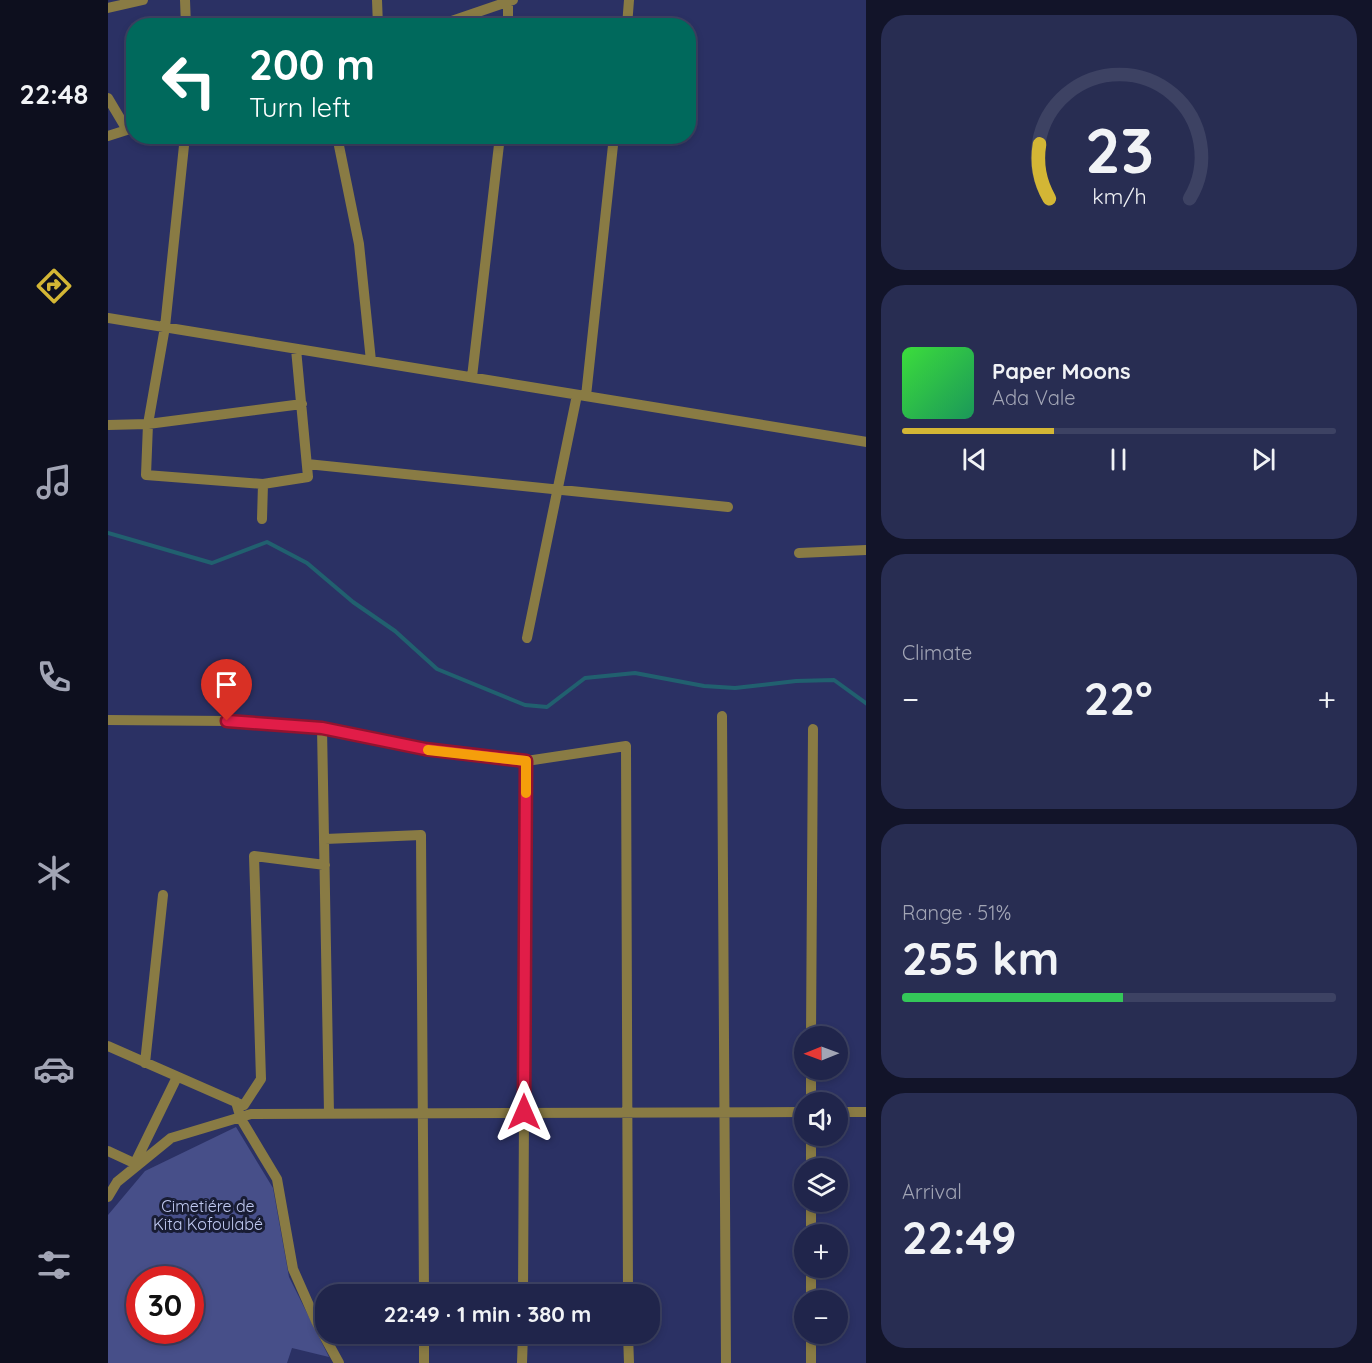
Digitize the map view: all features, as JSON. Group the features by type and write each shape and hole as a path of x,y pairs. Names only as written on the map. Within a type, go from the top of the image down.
{"street":[{"path":"108,8 143,0"},
{"path":"185,0 186,18"},
{"path":"377,0 378,18"},
{"path":"459,18 510,0 509,18"},
{"path":"628,18 629,0"},
{"path":"108,98 126,123"},
{"path":"108,136 126,130"},
{"path":"184,144 165,327 148,424 146,475 263,484 308,477 296,349"},
{"path":"339,144 359,244 371,361"},
{"path":"472,377 499,144"},
{"path":"527,638 558,490 582,395 613,144"},
{"path":"108,318 866,442"},
{"path":"108,425 148,424 302,404"},
{"path":"307,464 728,507"},
{"path":"262,519 263,484"},
{"path":"798,553 866,550"},
{"path":"722,716 726,1363"},
{"path":"108,720 227,721 322,728 425,749 526,761 626,746 628,1284"},
{"path":"322,728 329,1113"},
{"path":"811,1026 813,729"},
{"path":"523,1284 526,761"},
{"path":"325,839 421,835 424,1284"},
{"path":"243,1110 261,1079 254,856 325,865"},
{"path":"145,1063 163,895"},
{"path":"108,1046 243,1110 277,1179 293,1269 316,1321 339,1363"},
{"path":"108,1197 117,1182 136,1164 177,1077"},
{"path":"117,1182 171,1138 243,1110 329,1113 794,1112"},
{"path":"848,1112 866,1112"},
{"path":"108,1151 136,1164"},
{"path":"424,1344 424,1363"},
{"path":"522,1363 523,1344"},
{"path":"628,1344 628,1363"},
{"path":"811,1344 811,1363"}],"green space":[{"name":"Cimetiére de Kita Kofoulabé","path":"236,1127 273,1188 289,1277 315,1329 315,1344 322,1344 329,1357 292,1348 287,1363 108,1363 108,1215 145,1171"}],"waterway":[{"path":"108,533 212,563 267,542 307,563 353,602 395,631 437,669 525,705 547,707 585,678 635,673 704,686 735,688 796,681 834,680 866,703"}],"slow traffic":[{"path":"428,750 526,761 526,793"}],"route":[{"path":"227,721 322,728 425,749 526,761 524,1112"}]}
